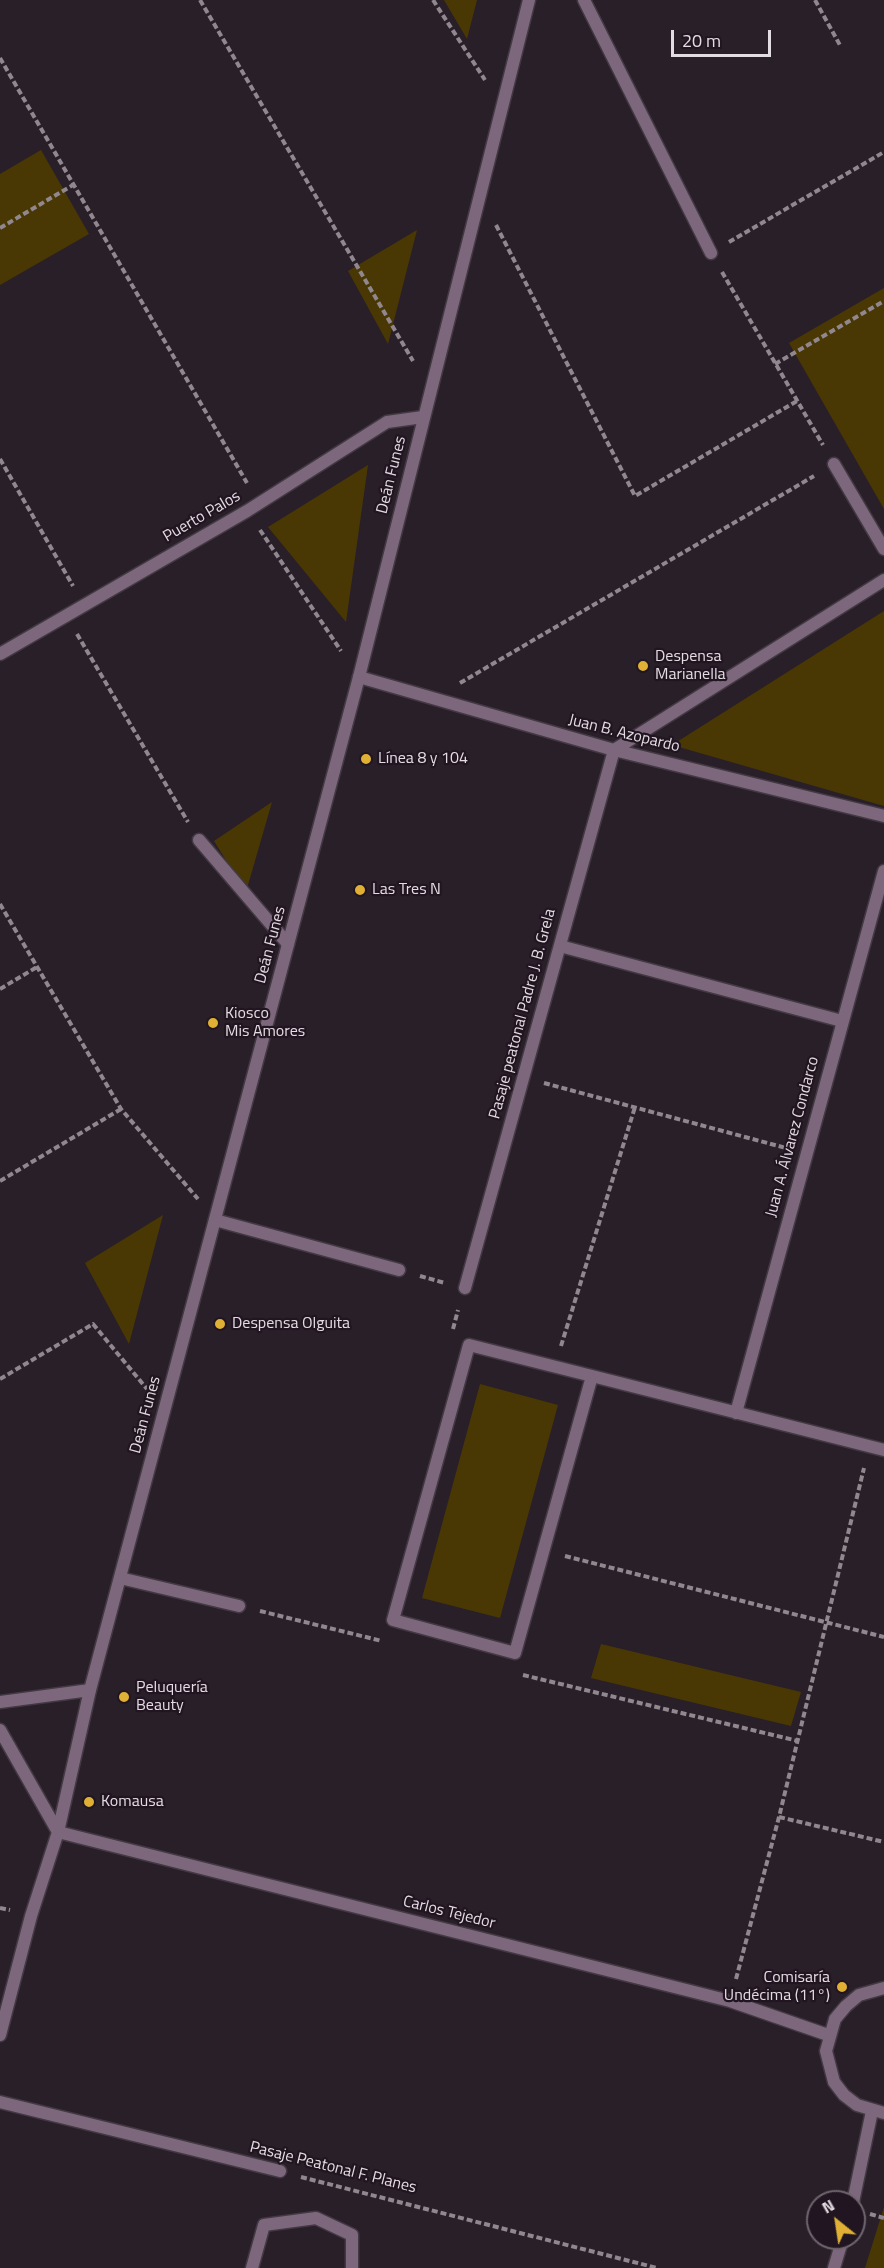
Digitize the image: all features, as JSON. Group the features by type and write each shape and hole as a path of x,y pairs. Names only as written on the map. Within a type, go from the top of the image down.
{"street":[{"name":"Deán Funes","path":"0,2035 31,1916 58,1832 90,1690 359,677 529,0"},
{"path":"584,0 711,253"},
{"name":"Puerto Palos","path":"0,654 247,511 387,422 423,417"},
{"path":"834,464 884,549"},
{"path":"614,750 884,580"},
{"name":"Juan B. Azopardo","path":"359,677 431,700 614,750 884,816"},
{"name":"Pasaje peatonal Padre J. B. Grela","path":"465,1288 614,750"},
{"path":"199,840 288,944"},
{"name":"Juan A. Álvarez Condarco","path":"736,1413 884,871"},
{"path":"560,946 842,1021"},
{"path":"215,1220 399,1270"},
{"path":"592,1376 516,1653 393,1620 469,1345 592,1376 869,1447 884,1450"},
{"path":"120,1578 239,1606"},
{"path":"0,1702 90,1690"},
{"path":"0,1730 58,1832"},
{"name":"Carlos Tejedor","path":"58,1832 730,2001 828,2035"},
{"path":"855,2190 878,2112 857,2105 844,2095 834,2082 826,2051 828,2035 835,2019 859,1995 884,1988"},
{"name":"Pasaje Peatonal F. Planes","path":"0,2102 280,2171"},
{"path":"252,2268 264,2225 316,2218 352,2235 352,2268"},
{"path":"834,2268 839,2250"}],"path":[{"path":"200,0 430,389"},
{"path":"433,0 501,105"},
{"path":"815,0 841,47"},
{"path":"0,58 258,503"},
{"path":"431,700 834,464 711,253 884,152"},
{"path":"0,228 74,185"},
{"path":"479,192 635,496 797,401"},
{"path":"776,364 884,301"},
{"path":"0,459 84,605"},
{"path":"247,511 359,677"},
{"path":"66,616 199,840"},
{"path":"0,904 121,1109 215,1220"},
{"path":"0,989 37,967"},
{"path":"523,1078 806,1154"},
{"path":"554,1367 634,1107"},
{"path":"0,1181 121,1109"},
{"path":"0,1379 93,1323 165,1411"},
{"path":"730,2001 779,1817 869,1447"},
{"path":"544,1551 884,1637"},
{"path":"779,1817 884,1842"},
{"name":"Pasaje Peatonal F. Planes","path":"280,2171 657,2268"}],"shaded area":[{"path":"444,0 477,0 467,39"},
{"path":"41,150 89,234 0,285 0,174"},
{"path":"417,230 388,344 348,271"},
{"path":"884,288 884,509 789,343"},
{"path":"368,465 346,622 268,527"},
{"path":"884,611 884,806 672,745"},
{"path":"272,802 246,892 214,841"},
{"path":"163,1215 129,1344 85,1263"},
{"path":"480,1384 558,1405 500,1618 422,1598"},
{"path":"601,1644 801,1692 791,1726 591,1678"},
{"path":"884,2207 884,2268 865,2268"}],"place":[{"name":"Despensa Marianella","path":"643,666"},
{"name":"Línea 8 y 104","path":"366,759"},
{"name":"Las Tres N","path":"360,890"},
{"name":"Kiosco Mis Amores","path":"213,1023"},
{"name":"Despensa Olguita","path":"220,1324"},
{"name":"Peluquería Beauty","path":"124,1697"},
{"name":"Komausa","path":"89,1802"},
{"name":"Comisaría Undécima (11°)","path":"842,1987"}]}
